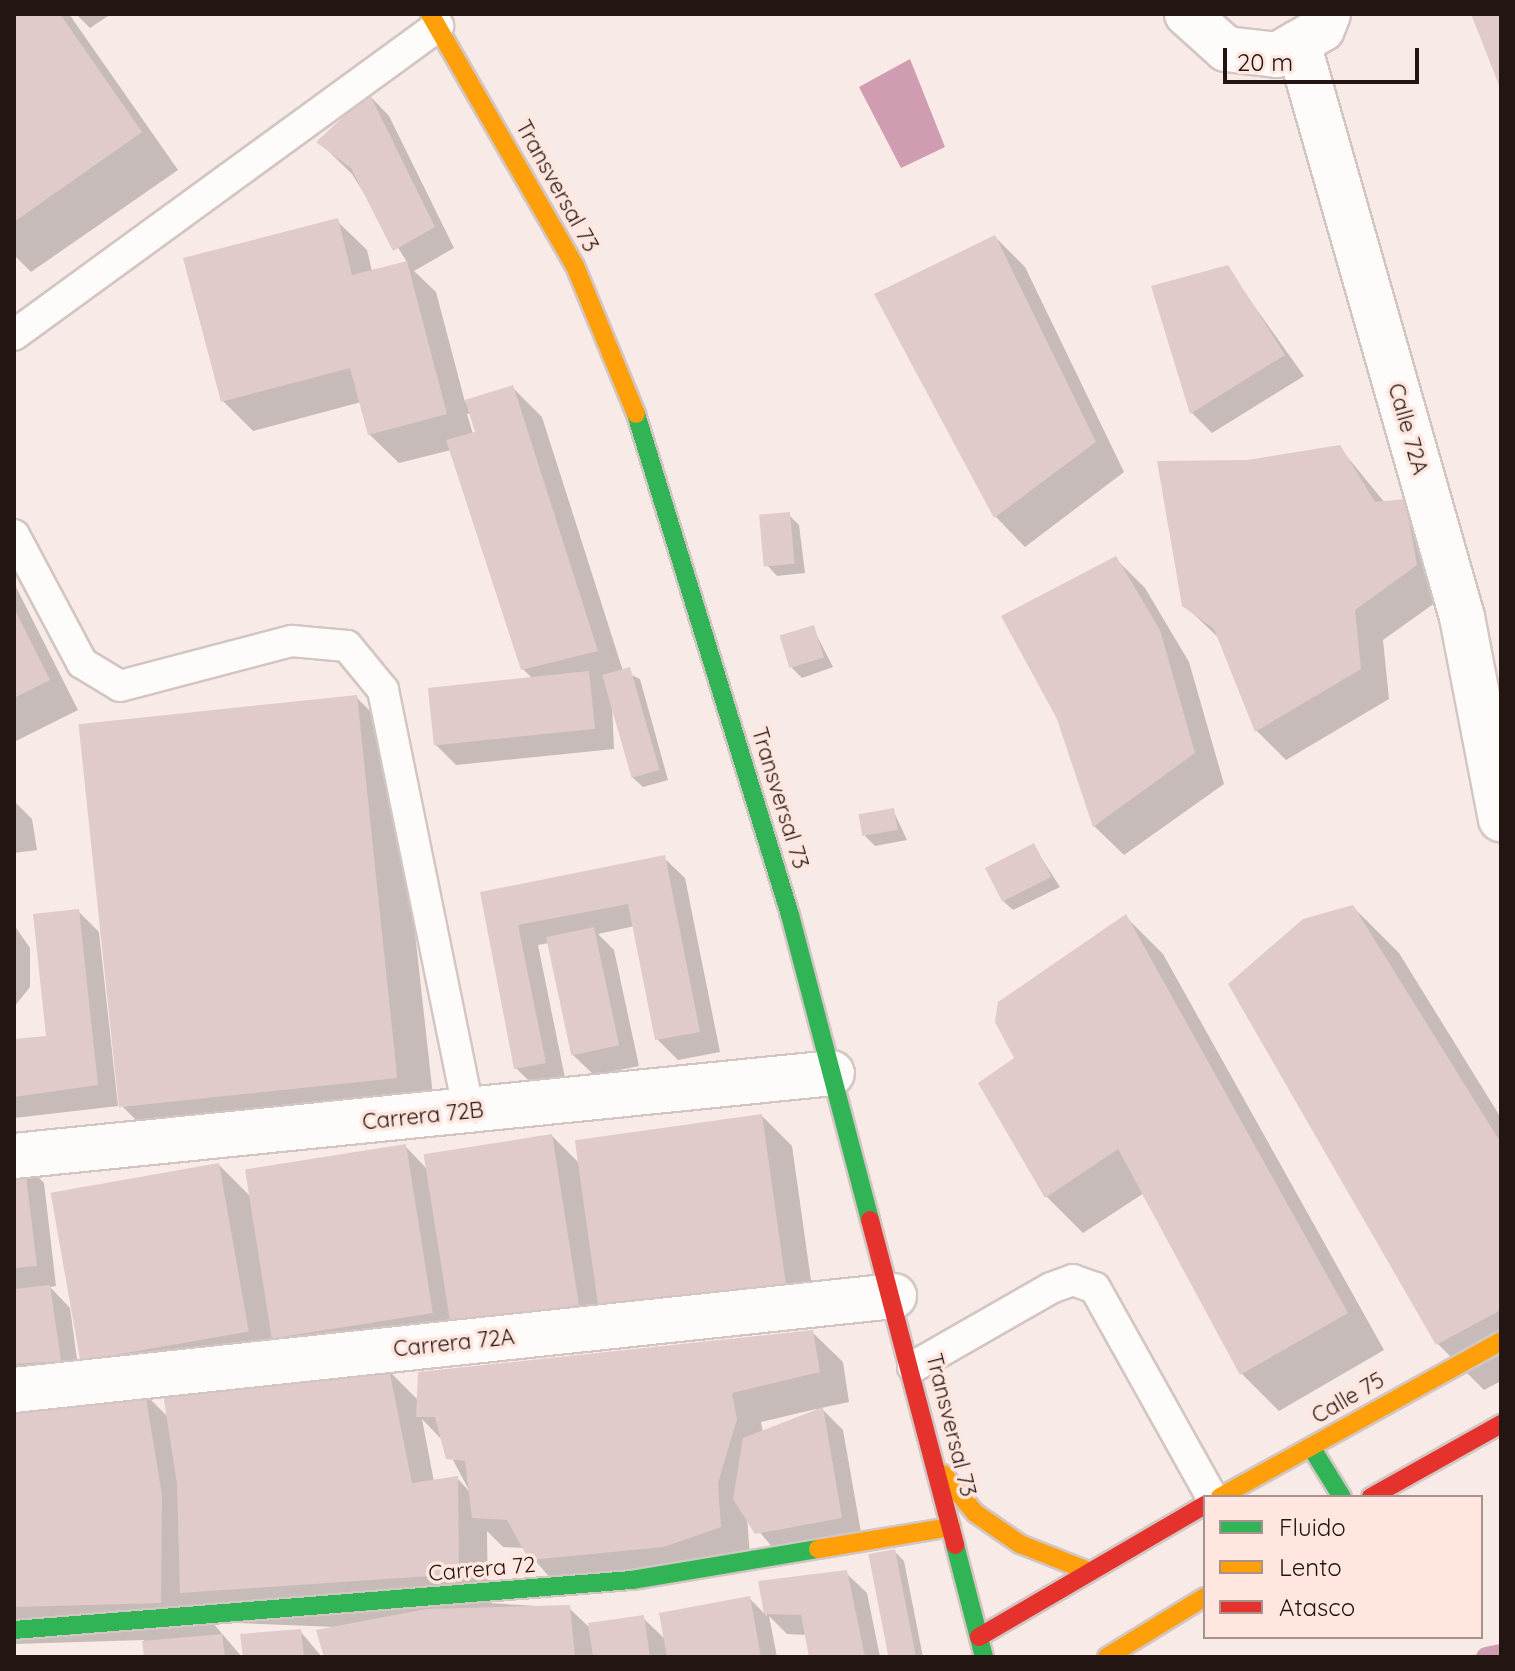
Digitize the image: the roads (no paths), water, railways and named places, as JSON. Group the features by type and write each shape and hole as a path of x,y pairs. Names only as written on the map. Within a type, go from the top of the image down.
{"main road":[{"name":"Transversal 73","path":"434,20 575,266 630,393 832,1073 913,1367 984,1657"},
{"name":"Calle 75","path":"1224,1495 1501,1341"},
{"path":"1375,1495 1501,1424"},
{"path":"927,1425 945,1480 975,1513 1020,1544 1086,1570"},
{"path":"1311,1447 1341,1495"},
{"path":"979,1637 1086,1570 1203,1506"},
{"name":"Carrera 72","path":"14,1630 632,1580 951,1527"},
{"path":"1107,1657 1203,1598"}],"street":[{"name":"Calle 72A","path":"1187,14 1226,49 1277,55 1313,28 1462,617 1501,819"},
{"name":"Carrera 72B","path":"14,1156 832,1073"},
{"name":"Carrera 72A","path":"14,1390 894,1296"}],"lane":[{"path":"14,335 434,20"},
{"path":"14,535 82,663 120,686 292,641 347,646 383,690 469,1112"},
{"path":"913,1367 1051,1288 1073,1280 1095,1288 1211,1495"}],"waterway":[{"path":"1486,1657 1501,1654"}]}
